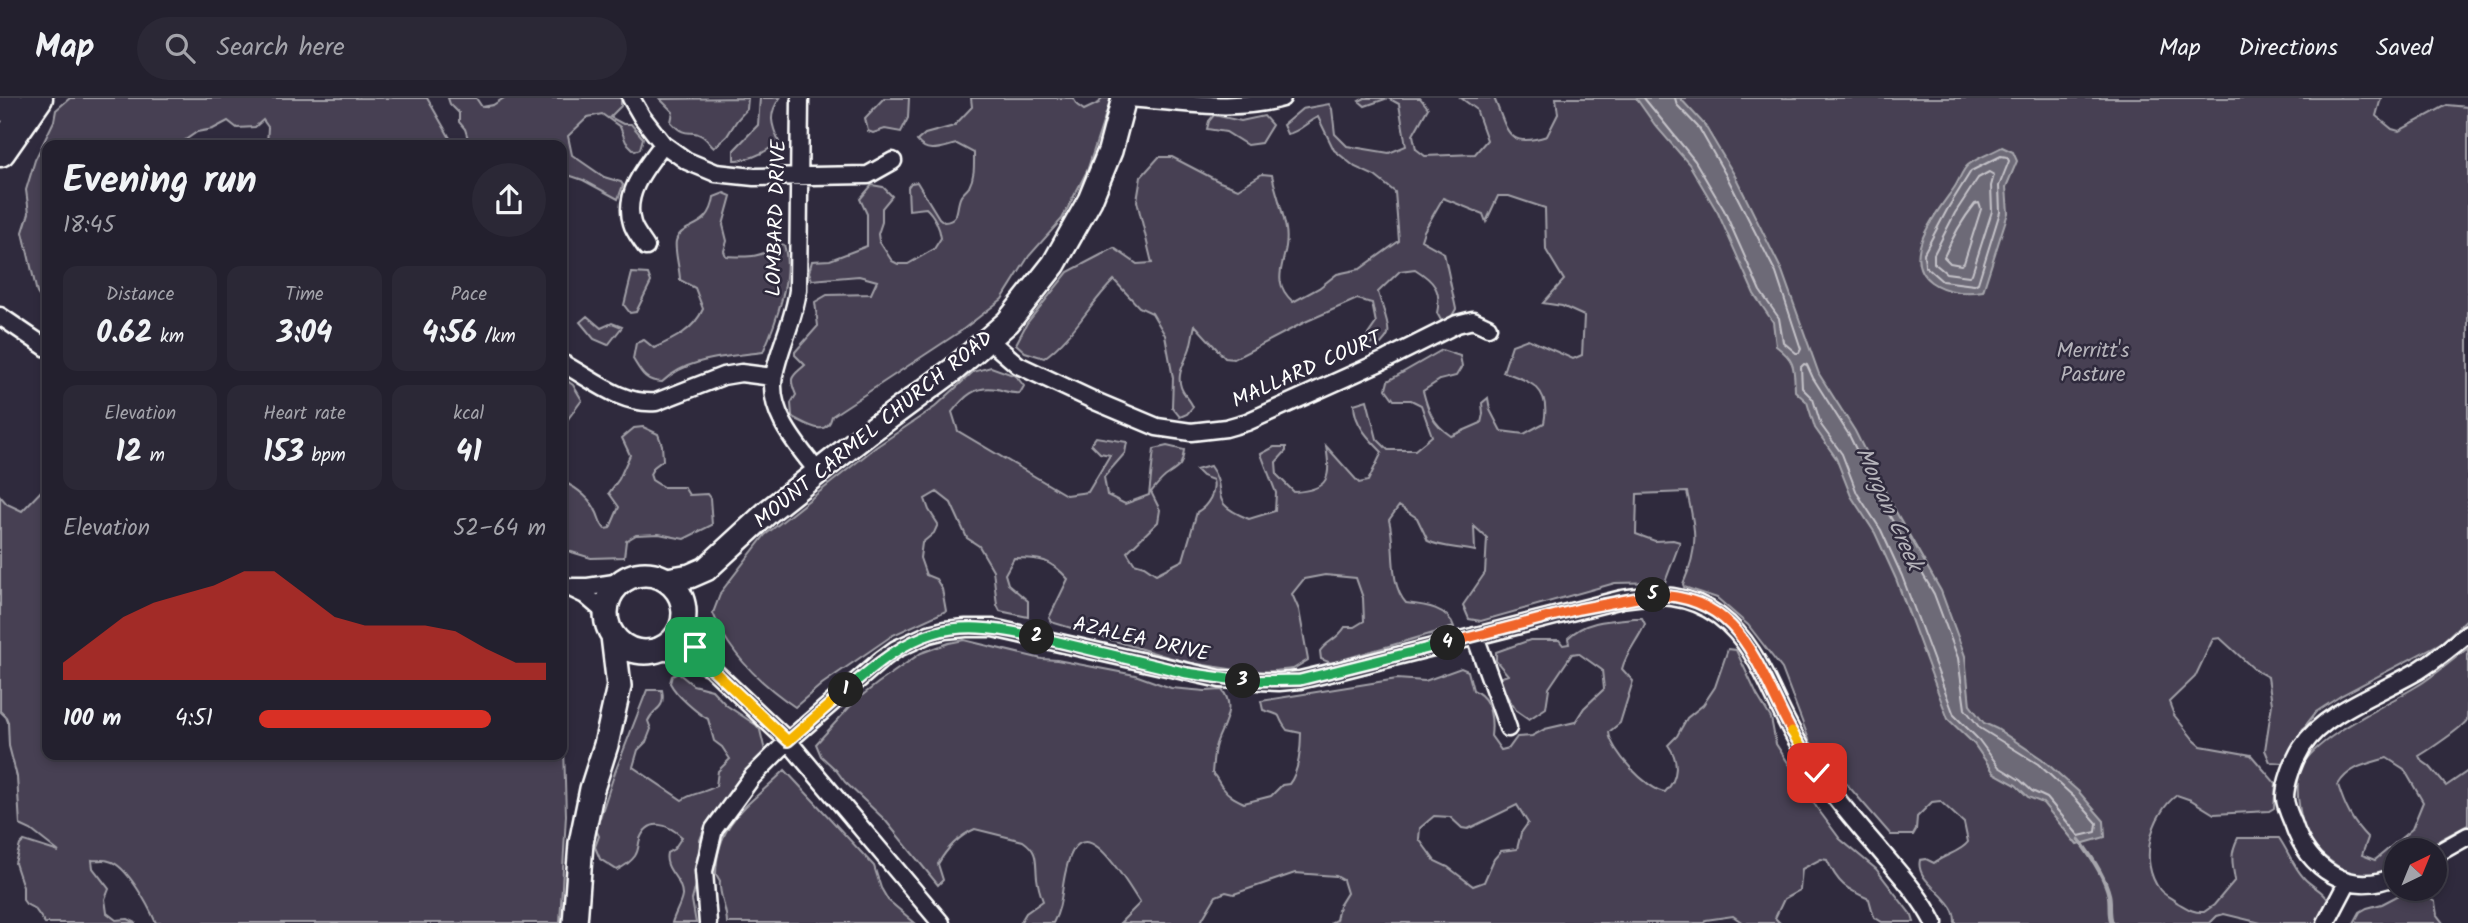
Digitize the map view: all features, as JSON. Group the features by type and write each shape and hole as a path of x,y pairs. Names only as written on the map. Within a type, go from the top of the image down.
{"highway":[{"path":"0,106 6,98"},
{"path":"0,151 37,98"}],"main road":[{"name":"MOUNT CARMEL CHURCH ROAD","path":"667,580 690,576 706,569 769,511 953,370 1008,322 1036,288 1090,200 1110,151 1126,98"},
{"name":"MOUNT CARMEL CHURCH ROAD","path":"684,620 706,569"},
{"path":"575,923 586,816 619,685 613,636 606,613 607,601 621,582 632,576 656,575 677,589 683,601 684,620 677,637 635,661 619,685"},
{"path":"613,636 622,645 633,650 651,652"}],"street":[{"path":"631,98 663,144 687,161 716,173 754,177 868,175 893,160"},
{"name":"LOMBARD DRIVE","path":"773,377 794,314 798,278 800,98"},
{"path":"1126,98 1235,107 1262,104 1282,98"},
{"path":"646,247 632,224 629,202 640,175 663,144"},
{"path":"0,316 42,345"},
{"name":"MALLARD COURT","path":"989,340 1018,365 1095,401 1157,427 1191,432 1226,428 1247,422 1466,320 1488,327"},
{"path":"567,366 628,400 644,403 656,402 723,376 741,373 773,377 780,418 818,472"},
{"path":"567,586 621,582"},
{"path":"567,586 586,596 606,613"},
{"name":"AZALEA DRIVE","path":"708,923 704,871 714,829 752,777 788,741 881,660 912,641 945,630 993,628 1187,673 1250,682 1300,680 1579,609 1647,595 1667,595 1686,599 1717,614 1746,642 1760,664 1789,727 1817,773 1910,887 1934,923"},
{"path":"684,620 695,647 710,667 788,741 941,923"},
{"path":"2384,880 2371,884 2347,883 2314,860 2297,835 2285,798 2291,773 2302,747 2323,723 2422,668 2468,634"},
{"path":"1475,636 1508,728"},
{"path":"651,652 682,655 710,667"},
{"path":"2447,848 2468,836"},
{"path":"2326,923 2347,883"}],"green space":[{"path":"70,98 427,98 451,140 267,140 268,127 263,120 255,127 237,128 228,121 213,129 197,132 185,140 45,140 56,110"},
{"path":"448,98 476,98 482,107 493,105 504,98 621,98 621,106 610,117 623,124 631,124 643,138 640,149 635,151 626,142 620,127 602,114 588,117 568,136 572,155 604,177 621,182 623,185 618,199 567,175 567,140 468,140 459,122 459,113"},
{"path":"748,98 747,109 727,136 714,148 702,136 681,131 676,127 671,122 673,112 660,99"},
{"path":"760,98 780,98 772,119 779,142 752,157 734,160 734,150 758,125"},
{"path":"884,98 909,98 908,118 901,132 885,129 873,133 868,131 865,118"},
{"path":"971,98 1073,98 1084,110 1099,103 1102,98 1111,98 1087,171 1062,219 1029,256 1002,299 961,331 832,416 826,427 816,428 794,418 791,403 796,395 792,380 805,365 795,352 818,326 815,302 827,295 871,294 877,281 859,276 812,280 809,272 812,261 830,260 867,246 867,214 860,199 872,185 883,187 892,196 882,208 882,222 878,234 879,241 892,261 908,264 934,249 941,238 938,226 926,208 909,210 908,187 917,182 939,218 944,222 953,219 961,196 971,183 974,153 957,144 931,149 917,141 925,134 954,126 972,107"},
{"path":"1365,98 1388,98 1365,106 1359,101"},
{"name":"Merritt's Pasture","path":"1388,98 1420,98 1428,108 1413,135 1416,149 1425,156 1475,154 1487,140 1476,109 1461,98 1494,98 1510,134 1523,140 1547,136 1558,114 1556,98 2381,98 2376,116 2392,129 2399,131 2447,105 2468,107 2468,618 2441,643 2342,695 2316,712 2302,730 2285,763 2270,762 2265,750 2272,704 2268,677 2255,670 2220,638 2213,639 2195,677 2169,702 2174,715 2201,746 2251,755 2276,784 2274,808 2269,811 2214,814 2177,795 2168,803 2154,826 2150,839 2150,866 2153,879 2160,890 2187,908 2204,912 2214,905 2235,880 2232,858 2238,838 2279,838 2300,873 2329,901 2318,923 2261,923 2224,914 2217,916 2210,923 1955,923 1949,904 1922,874 1920,860 1926,859 1934,863 1965,845 1968,842 1964,823 1940,801 1932,802 1917,817 1913,835 1891,835 1810,742 1782,669 1748,625 1717,598 1684,587 1694,549 1687,492 1637,494 1636,534 1655,541 1680,542 1665,582 1615,583 1481,621 1469,619 1463,605 1485,573 1487,538 1474,526 1475,551 1433,543 1428,541 1417,518 1399,506 1389,520 1400,595 1406,603 1441,611 1454,627 1331,663 1321,659 1320,651 1345,627 1354,627 1364,621 1363,598 1356,578 1325,575 1304,579 1292,594 1299,610 1308,660 1293,669 1255,673 1185,662 1051,622 1049,618 1068,579 1056,567 1038,559 1014,558 1005,574 1008,584 1028,601 1028,617 1000,611 993,570 979,546 967,538 951,503 937,492 925,499 938,524 934,533 922,543 920,558 926,575 936,579 942,589 946,611 893,635 822,684 795,707 747,666 727,641 713,613 721,592 765,535 876,447 935,407 973,372 991,367 1016,376 1024,386 1020,393 989,388 971,393 952,412 958,431 1066,495 1088,492 1110,455 1100,453 1091,444 1096,437 1127,442 1125,453 1104,477 1107,495 1125,504 1149,495 1154,449 1167,446 1184,450 1180,465 1151,492 1160,510 1158,522 1127,552 1134,563 1156,574 1183,560 1197,512 1205,506 1212,494 1213,480 1202,476 1196,470 1210,466 1216,475 1222,501 1235,513 1249,519 1275,511 1276,493 1261,454 1274,447 1286,447 1286,451 1276,462 1277,475 1294,492 1315,488 1325,480 1328,474 1326,446 1359,483 1368,481 1382,452 1359,425 1354,404 1367,400 1377,439 1388,450 1415,450 1432,436 1421,405 1411,400 1394,400 1386,389 1388,381 1442,350 1460,356 1462,366 1456,376 1440,380 1423,391 1432,416 1451,436 1481,423 1482,403 1488,398 1490,410 1501,431 1524,434 1544,423 1545,402 1542,394 1531,383 1503,372 1512,345 1528,339 1573,359 1582,355 1584,316 1562,306 1543,303 1564,280 1546,250 1545,208 1509,196 1498,196 1486,222 1483,214 1443,198 1424,231 1421,240 1444,253 1456,309 1450,319 1442,322 1437,313 1438,298 1435,287 1415,269 1400,271 1378,292 1389,330 1381,344 1368,343 1367,336 1376,323 1372,303 1357,299 1305,322 1234,359 1225,358 1195,325 1180,377 1182,390 1193,407 1180,417 1172,407 1173,378 1165,335 1152,313 1139,307 1114,280 1064,340 1044,358 1025,352 1016,344 1027,323 1068,272 1114,248 1137,264 1152,263 1137,201 1141,177 1159,157 1172,157 1238,189 1262,174 1272,175 1287,240 1281,268 1281,284 1293,302 1319,288 1337,274 1360,269 1399,241 1395,192 1334,150 1318,117 1287,134 1283,125 1302,109 1329,104 1335,134 1347,146 1389,153 1406,146 1399,104"},
{"path":"1214,115 1241,121 1264,116 1272,125 1261,143 1247,145 1226,132 1207,129"},
{"path":"42,146 42,300 37,293 23,232 29,213 26,190"},
{"path":"724,193 731,196 723,225 727,241 724,251 726,256 754,256 766,252 778,243 784,245 787,271 773,328 763,352 696,363 684,367 662,382 651,380 633,359 636,343 644,340 654,348 683,333 699,316 703,309 695,288 680,280 676,241 683,231 707,216 714,197"},
{"path":"632,273 648,274 651,282 636,312 630,313 624,305"},
{"path":"587,316 601,328 612,323 622,327 608,345 594,339 580,322"},
{"path":"567,381 582,400 567,420"},
{"path":"643,427 658,434 662,445 663,460 650,474 652,480 663,487 684,487 689,495 707,494 710,498 712,525 684,539 659,534 636,535 626,541 624,557 591,558 567,551 567,484 587,498 603,527 610,528 619,507 609,493 630,455 622,438 634,428"},
{"path":"42,490 42,760 564,760 566,815 560,923 156,923 137,888 123,870 109,861 92,860 93,868 109,889 105,899 107,913 116,920 128,919 136,923 45,923 35,909 23,900 23,887 15,863 20,845 24,841 59,852 31,830 20,825 17,777 9,746 8,722 0,711 0,496 7,504 22,511"},
{"path":"1642,618 1645,624 1622,669 1633,681 1620,723 1609,732 1616,749 1631,768 1657,790 1665,792 1670,787 1676,763 1668,745 1677,736 1687,718 1703,705 1715,687 1728,649 1736,650 1771,718 1776,744 1817,808 1840,839 1876,869 1914,922 1882,922 1874,917 1869,899 1843,885 1827,860 1821,859 1802,869 1800,890 1784,899 1775,918 1780,923 1743,923 1733,916 1706,920 1704,923 1330,923 1336,920 1339,906 1347,893 1343,880 1336,876 1295,873 1234,894 1226,892 1216,896 1200,923 1120,923 1140,903 1103,852 1092,844 1082,843 1073,850 1053,923 1020,923 1026,913 1043,901 1037,881 1035,857 1028,845 1023,841 975,829 958,839 941,859 938,864 943,880 938,885 885,820 821,756 816,744 855,701 878,683 921,653 964,640 1042,659 1135,675 1171,688 1222,690 1226,696 1228,710 1215,747 1212,773 1228,793 1244,803 1271,796 1282,785 1289,784 1299,759 1301,733 1287,730 1278,715 1263,710 1261,701 1397,679 1425,681 1461,668 1468,671 1473,690 1487,703 1492,722 1491,736 1501,750 1509,748 1517,737 1532,736 1545,729 1575,722 1584,708 1604,689 1602,670 1578,653 1572,654 1549,688 1546,708 1529,719 1516,710 1496,679 1508,675 1496,661 1496,652 1530,640 1559,640 1563,645 1569,644 1568,638 1591,624","holes":["1517,805 1528,823 1521,833 1517,849 1501,851 1494,859 1484,882 1473,886 1448,867 1435,861 1419,839 1420,828 1434,816 1450,817 1462,828 1468,829"]},
{"path":"2468,648 2467,720 2419,756 2446,786 2468,771 2468,825 2444,838 2401,838 2412,829 2423,802 2404,769 2387,758 2365,764 2347,774 2338,785 2350,814 2368,838 2362,855 2375,860 2384,852 2384,872 2368,876 2347,872 2318,851 2306,831 2298,796 2302,766 2311,754 2340,731 2442,669"},
{"path":"678,673 693,685 712,690 726,705 756,725 760,730 765,751 705,827 700,840 692,900 696,923 672,923 682,896 680,884 670,870 667,853 674,849 682,837 677,832 659,825 648,828 640,839 635,856 617,870 600,859 595,847 599,836 596,830 615,772 647,690 662,690 663,696 661,705 650,716 648,721 651,729 646,742 638,750 633,767 682,800 716,786 718,771 730,759 714,741 708,719 687,703 670,683 672,676"},
{"path":"785,770 874,866 888,900 915,923 727,923 720,881 716,874 722,839 748,803"},
{"path":"2388,901 2433,901 2437,915 2443,923 2354,923 2360,912"}],"water":[{"path":"1636,98 1680,98 1704,124 1735,176 1782,271 1819,374 1855,431 1891,503 1941,591 1965,656 1970,705 1984,723 2042,759 2079,792 2104,821 2105,837 2077,845 2043,803 2028,797 2016,785 1994,773 1974,744 1948,719 1896,579 1875,533 1851,496 1836,458 1815,428 1807,402 1795,391 1793,366 1776,346 1773,322 1754,294 1718,213 1689,164"},
{"path":"2002,147 2013,152 2017,161 2006,187 2008,213 1983,291 1942,288 1931,282 1922,272 1918,260 1924,235 1966,167"}],"waterway":[{"name":"Morgan Creek","path":"2079,840 2104,881 2109,895 2112,923"}],"route":[{"path":"695,647 710,667 788,741 881,660 912,641 945,630 993,628 1187,673 1250,682 1279,682 1338,671 1622,599 1667,595 1686,599 1717,614 1746,642 1760,664 1789,727 1817,773"}]}
